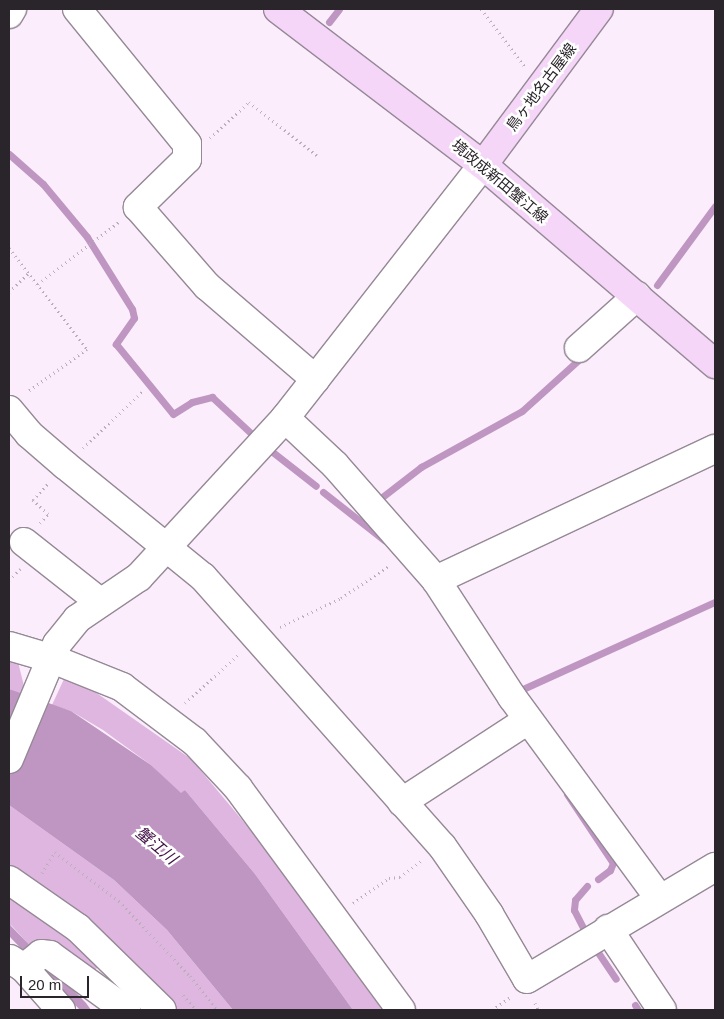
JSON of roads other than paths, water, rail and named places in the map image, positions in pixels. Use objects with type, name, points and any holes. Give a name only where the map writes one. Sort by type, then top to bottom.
[{"type":"main road","name":"境政成新田蟹江線","points":[[278,9],[483,164],[715,364]]},
{"type":"main road","name":"鳥ヶ地名古屋線","points":[[483,164],[599,9]]},
{"type":"street","points":[[9,14],[12,9]]},
{"type":"street","points":[[77,9],[186,144],[187,159],[138,207],[207,286],[315,379]]},
{"type":"street","points":[[9,759],[57,644],[77,619],[139,577],[169,547],[285,418],[483,164]]},
{"type":"street","points":[[579,348],[637,296]]},
{"type":"street","points":[[17,402],[29,434],[65,465],[169,547],[203,577],[442,846],[489,914],[527,979],[608,929],[715,868]]},
{"type":"street","points":[[285,418],[335,465],[436,580],[528,720],[660,899]]},
{"type":"street","points":[[436,580],[715,449]]},
{"type":"street","points":[[24,542],[100,602]]},
{"type":"street","points":[[9,646],[47,665],[122,687],[195,742],[238,788],[401,1010]]},
{"type":"street","points":[[402,802],[528,720]]},
{"type":"street","points":[[9,880],[78,928],[162,1010]]},
{"type":"street","points":[[608,929],[662,1010]]},
{"type":"street","points":[[61,1010],[26,961],[50,955],[126,1010]]},
{"type":"water","name":"蟹江川","points":[[9,689],[71,711],[151,765],[181,793],[185,790],[255,874],[353,1010],[233,1010],[167,930],[114,880],[9,805]]},
{"type":"water","points":[[10,925],[91,1010],[80,1010],[9,936]]},
{"type":"waterway","points":[[329,22],[339,9]]},
{"type":"waterway","points":[[9,154],[43,184],[87,237],[132,309],[134,318],[116,344],[173,414],[192,402],[212,397],[255,437]]},
{"type":"waterway","points":[[657,285],[715,206]]},
{"type":"waterway","points":[[377,501],[421,467],[522,411],[584,355]]},
{"type":"waterway","points":[[270,450],[316,486]]},
{"type":"waterway","points":[[323,492],[384,540]]},
{"type":"waterway","points":[[525,688],[715,602]]},
{"type":"waterway","points":[[567,794],[613,863],[610,870],[598,879]]},
{"type":"waterway","points":[[587,886],[575,900],[574,910],[587,935]]},
{"type":"waterway","points":[[595,948],[616,979]]},
{"type":"waterway","points":[[635,1005],[638,1010]]}]
